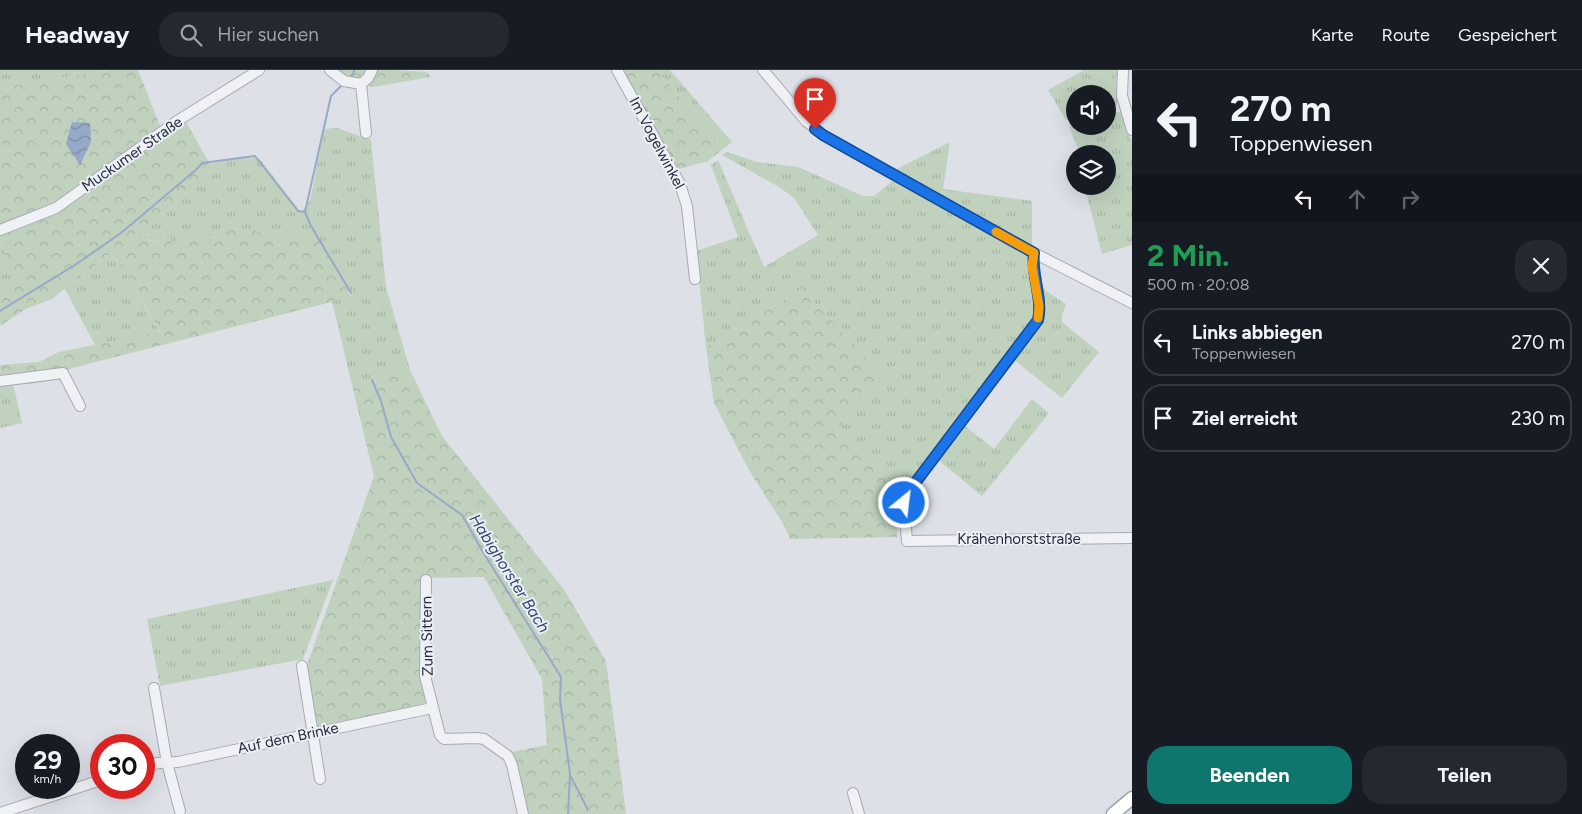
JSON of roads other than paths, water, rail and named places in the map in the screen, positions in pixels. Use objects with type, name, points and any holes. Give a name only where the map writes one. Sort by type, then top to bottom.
[{"type":"main road","points":[[1113,814],[1132,798]]},
{"type":"street","name":"Muckumer Straße","points":[[0,230],[56,208],[177,121],[259,70]]},
{"type":"street","points":[[330,70],[344,81],[361,84]]},
{"type":"street","points":[[361,84],[368,78],[372,70]]},
{"type":"street","name":"Im Vogelwinkel","points":[[617,70],[680,184],[687,206],[695,279]]},
{"type":"street","points":[[763,70],[806,120],[823,135],[1034,253],[1132,303]]},
{"type":"street","points":[[1123,70],[1122,96],[1132,130]]},
{"type":"street","points":[[361,84],[366,133]]},
{"type":"street","name":"Krähenhorststraße","points":[[1034,253],[1032,266],[1039,306],[1038,320],[909,491],[904,503],[907,541],[1132,538]]},
{"type":"street","points":[[0,381],[62,373],[80,406]]},
{"type":"street","name":"Zum Sittern","points":[[426,580],[426,676],[432,708],[440,735],[444,739],[484,739],[508,756],[512,765],[523,814]]},
{"type":"street","points":[[302,666],[320,779]]},
{"type":"street","points":[[154,688],[167,763],[180,811]]},
{"type":"street","name":"Auf dem Brinke","points":[[155,765],[178,762],[432,708]]},
{"type":"street","points":[[0,813],[90,784]]},
{"type":"street","points":[[853,793],[859,814]]},
{"type":"water","points":[[72,122],[90,123],[91,142],[80,165],[66,144]]},
{"type":"waterway","name":"Habighorster Bach","points":[[349,78],[354,70]]},
{"type":"waterway","name":"Habighorster Bach","points":[[0,311],[75,265],[121,233],[202,163],[255,156],[298,211],[305,212],[331,96],[343,84]]},
{"type":"waterway","name":"Habighorster Bach","points":[[305,212],[311,226],[351,293]]},
{"type":"waterway","name":"Habighorster Bach","points":[[372,380],[381,401],[391,437],[417,483],[462,515],[561,677],[560,699],[570,774],[568,814]]},
{"type":"waterway","name":"Habighorster Bach","points":[[570,775],[588,810]]}]
